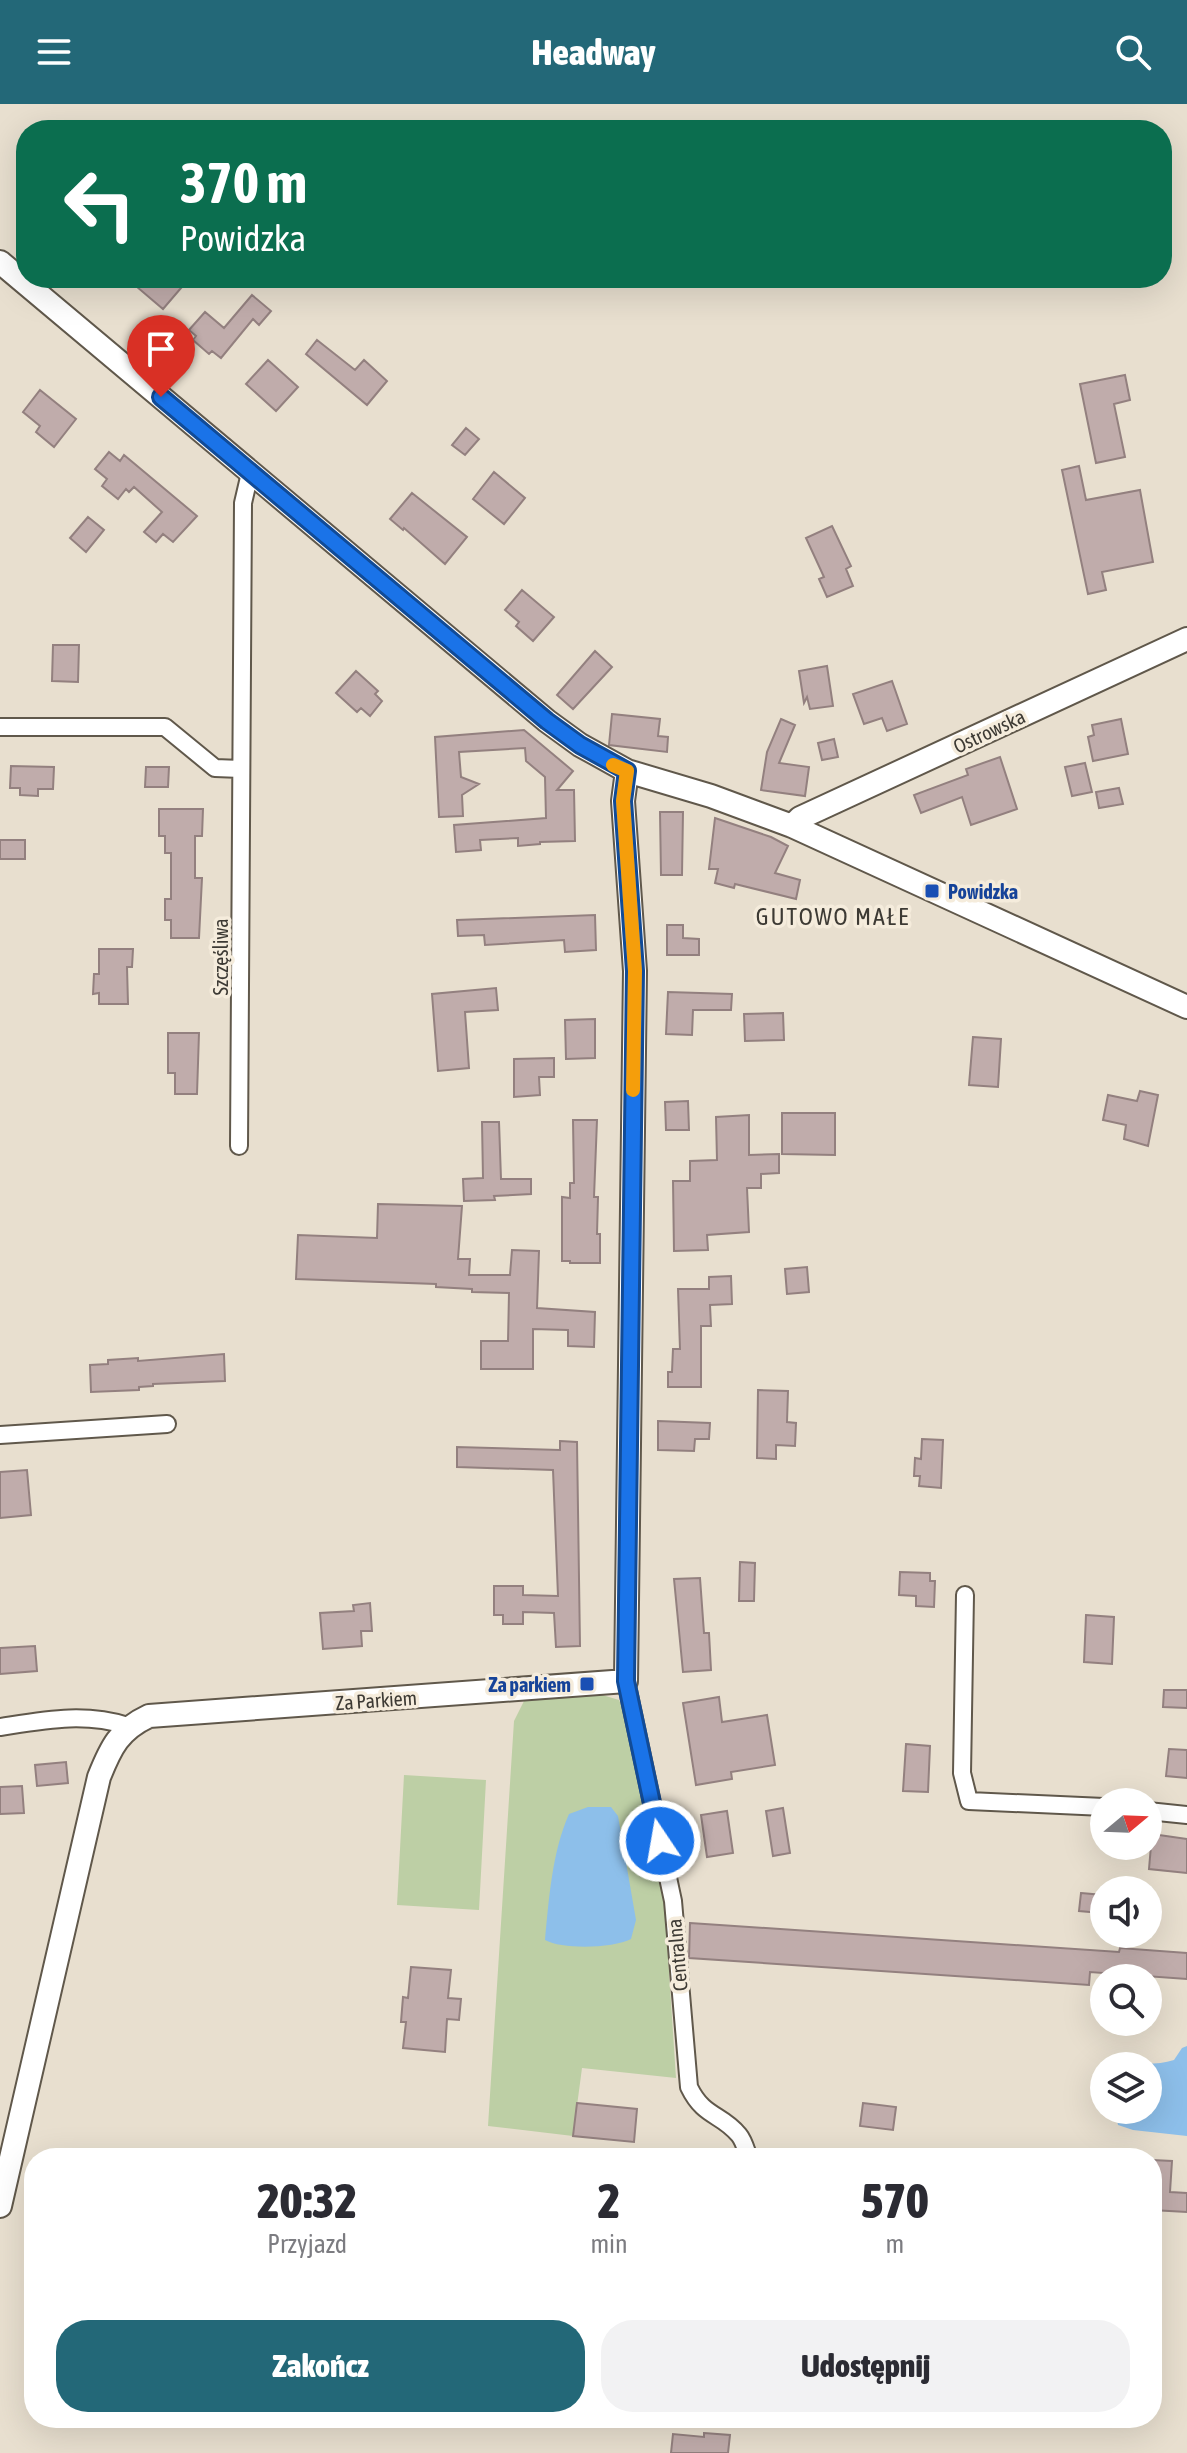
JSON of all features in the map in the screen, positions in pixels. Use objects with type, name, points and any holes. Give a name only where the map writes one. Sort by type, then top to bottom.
[{"type":"street","points":[[0,262],[16,276]]},
{"type":"street","points":[[31,288],[547,721],[580,745],[627,771],[721,799],[792,826],[1187,1007]]},
{"type":"street","name":"Szczęśliwa","points":[[239,1146],[243,503],[250,473]]},
{"type":"street","name":"Ostrowska","points":[[792,826],[800,818],[1187,639]]},
{"type":"street","points":[[0,727],[165,727],[215,768],[241,769]]},
{"type":"street","name":"Centralna","points":[[627,771],[623,801],[635,971],[626,1681],[673,1901],[689,2087],[697,2103],[729,2125],[741,2137],[745,2148]]},
{"type":"street","points":[[0,1435],[167,1424]]},
{"type":"street","points":[[965,1595],[962,1773],[969,1801],[1090,1806]]},
{"type":"street","name":"Za Parkiem","points":[[0,1727],[67,1716],[106,1719],[128,1726],[149,1716],[626,1681]]},
{"type":"street","points":[[0,2206],[99,1777],[110,1751],[128,1726]]},
{"type":"street","points":[[1162,1812],[1187,1815]]},
{"type":"green space","points":[[599,1694],[619,1700],[627,1718],[664,1896],[676,2078],[582,2068],[573,2136],[488,2126],[514,1721],[524,1701]]},
{"type":"green space","points":[[404,1775],[486,1780],[479,1910],[397,1905]]},
{"type":"water","points":[[588,1807],[611,1807],[618,1816],[636,1920],[631,1939],[623,1942],[588,1947],[553,1943],[545,1940],[559,1844],[569,1814]]},
{"type":"water","points":[[1187,2046],[1187,2136],[1133,2130],[1118,2125],[1162,2124],[1162,2063],[1174,2060]]},
{"type":"building","points":[[138,288],[181,288],[163,309]]},
{"type":"building","points":[[252,295],[271,311],[259,325],[253,319],[221,358],[212,351],[209,354],[193,340],[196,336],[189,330],[205,312],[224,328]]},
{"type":"building","points":[[317,340],[355,370],[364,360],[387,381],[367,405],[306,354]]},
{"type":"building","points":[[268,360],[298,387],[276,411],[246,384]]},
{"type":"building","points":[[1125,375],[1130,400],[1114,404],[1125,457],[1096,463],[1080,384]]},
{"type":"building","points":[[40,390],[76,419],[54,447],[36,432],[40,426],[23,412]]},
{"type":"building","points":[[466,428],[479,439],[465,455],[452,445]]},
{"type":"building","points":[[109,452],[120,461],[124,455],[197,516],[173,542],[163,534],[156,542],[144,532],[162,512],[134,487],[129,492],[126,489],[118,499],[102,486],[107,479],[95,469]]},
{"type":"building","points":[[1079,466],[1086,500],[1140,490],[1153,562],[1102,572],[1106,590],[1088,594],[1062,470]]},
{"type":"building","points":[[494,472],[525,498],[504,524],[473,499]]},
{"type":"building","points":[[412,493],[467,537],[445,564],[390,519]]},
{"type":"building","points":[[88,517],[104,530],[86,552],[70,538]]},
{"type":"building","points":[[832,526],[851,566],[846,569],[853,586],[827,597],[819,579],[824,577],[806,538]]},
{"type":"building","points":[[522,590],[554,617],[533,641],[516,626],[519,622],[505,610]]},
{"type":"building","points":[[53,645],[79,645],[78,682],[52,681]]},
{"type":"building","points":[[595,651],[612,667],[573,709],[557,695]]},
{"type":"building","points":[[827,666],[833,706],[810,709],[807,697],[804,703],[799,671]]},
{"type":"building","points":[[356,671],[378,691],[375,694],[382,701],[370,716],[361,708],[357,712],[336,693]]},
{"type":"building","points":[[892,681],[907,724],[887,731],[882,718],[864,724],[853,694]]},
{"type":"building","points":[[612,714],[660,719],[658,736],[668,737],[667,752],[609,745]]},
{"type":"building","points":[[781,719],[795,725],[779,763],[809,767],[805,796],[761,790],[767,752]]},
{"type":"building","points":[[1121,719],[1128,754],[1093,761],[1088,737],[1094,735],[1092,725]]},
{"type":"building","points":[[524,730],[573,771],[557,790],[574,790],[575,841],[518,846],[518,838],[480,840],[481,850],[456,852],[454,825],[546,818],[545,777],[526,761],[525,748],[459,752],[461,777],[479,784],[462,795],[463,816],[439,817],[435,737]]},
{"type":"building","points":[[834,739],[838,757],[822,760],[818,743]]},
{"type":"building","points":[[1000,757],[1017,809],[971,825],[962,797],[921,813],[914,795],[968,775],[966,769]]},
{"type":"building","points":[[1085,763],[1092,792],[1072,796],[1065,767]]},
{"type":"building","points":[[11,766],[54,767],[53,789],[38,789],[38,796],[20,795],[20,788],[10,788]]},
{"type":"building","points":[[146,767],[169,767],[168,787],[145,787]]},
{"type":"building","points":[[1119,788],[1123,804],[1099,808],[1096,792]]},
{"type":"building","points":[[159,809],[203,809],[202,836],[195,836],[195,878],[202,878],[199,938],[171,938],[171,920],[165,920],[165,899],[171,899],[171,853],[165,853],[165,836],[159,836]]},
{"type":"building","points":[[660,812],[683,812],[682,875],[661,875]]},
{"type":"building","points":[[715,818],[788,846],[775,873],[800,880],[796,899],[735,884],[734,888],[715,883],[718,869],[709,869]]},
{"type":"building","points":[[0,840],[25,840],[25,859],[0,859]]},
{"type":"building","points":[[595,915],[596,950],[565,952],[564,940],[485,945],[484,935],[458,936],[457,920]]},
{"type":"building","points":[[667,925],[683,925],[683,938],[699,939],[699,955],[667,955]]},
{"type":"building","points":[[99,949],[133,949],[132,967],[127,967],[128,1004],[99,1004],[99,993],[93,994],[94,974],[99,974]]},
{"type":"building","points":[[496,988],[498,1010],[465,1012],[469,1068],[438,1071],[432,994]]},
{"type":"building","points":[[668,992],[732,994],[731,1010],[693,1010],[692,1035],[666,1034]]},
{"type":"building","points":[[783,1013],[784,1040],[745,1041],[744,1014]]},
{"type":"building","points":[[595,1019],[595,1058],[566,1059],[565,1020]]},
{"type":"building","points":[[168,1033],[199,1033],[197,1094],[175,1094],[175,1073],[168,1073]]},
{"type":"building","points":[[973,1037],[1001,1039],[998,1087],[969,1085]]},
{"type":"building","points":[[554,1058],[554,1077],[539,1077],[540,1095],[514,1097],[514,1059]]},
{"type":"building","points":[[1140,1091],[1158,1095],[1148,1146],[1124,1139],[1126,1125],[1103,1120],[1108,1095],[1137,1101]]},
{"type":"building","points":[[688,1101],[689,1130],[666,1130],[665,1102]]},
{"type":"building","points":[[782,1113],[835,1113],[835,1155],[782,1154]]},
{"type":"building","points":[[749,1115],[749,1155],[779,1154],[779,1173],[761,1174],[761,1188],[747,1188],[749,1232],[707,1235],[708,1250],[674,1251],[673,1181],[690,1181],[690,1161],[717,1160],[716,1117]]},
{"type":"building","points":[[573,1120],[597,1120],[594,1197],[598,1197],[600,1263],[562,1261],[562,1197],[570,1198],[570,1183],[574,1183]]},
{"type":"building","points":[[482,1122],[499,1122],[501,1179],[531,1179],[531,1194],[464,1201],[463,1179],[483,1178]]},
{"type":"building","points":[[378,1204],[462,1206],[458,1259],[470,1259],[469,1275],[510,1275],[512,1250],[539,1251],[537,1308],[595,1312],[594,1347],[568,1346],[568,1330],[533,1329],[533,1369],[481,1369],[481,1341],[508,1341],[509,1293],[472,1292],[472,1289],[436,1287],[436,1284],[296,1279],[298,1235],[377,1238]]},
{"type":"building","points":[[807,1267],[809,1292],[787,1294],[785,1269]]},
{"type":"building","points":[[731,1276],[732,1304],[710,1305],[711,1326],[701,1326],[701,1387],[668,1387],[673,1349],[680,1349],[678,1289],[709,1289],[709,1277]]},
{"type":"building","points":[[224,1354],[225,1381],[153,1384],[139,1387],[139,1390],[91,1392],[90,1365],[108,1364],[108,1360],[138,1358],[138,1361]]},
{"type":"building","points":[[758,1390],[788,1391],[787,1422],[796,1423],[795,1446],[776,1445],[776,1459],[757,1458]]},
{"type":"building","points":[[658,1421],[710,1423],[709,1439],[695,1439],[694,1451],[658,1450]]},
{"type":"building","points":[[922,1439],[943,1440],[941,1488],[919,1486],[920,1476],[914,1476],[915,1458],[921,1459]]},
{"type":"building","points":[[560,1441],[577,1442],[580,1646],[556,1647],[554,1613],[523,1612],[523,1624],[503,1624],[503,1615],[494,1615],[494,1586],[523,1586],[523,1595],[558,1596],[553,1470],[457,1467],[457,1447],[560,1450]]},
{"type":"building","points":[[27,1470],[31,1515],[0,1518],[0,1472]]},
{"type":"building","points":[[740,1562],[755,1563],[754,1601],[739,1601]]},
{"type":"building","points":[[900,1572],[930,1573],[930,1581],[935,1581],[934,1607],[916,1606],[916,1596],[899,1595]]},
{"type":"building","points":[[700,1578],[704,1633],[709,1633],[711,1670],[683,1672],[674,1579]]},
{"type":"building","points":[[370,1603],[372,1631],[361,1631],[362,1646],[323,1649],[320,1613],[354,1611],[353,1605]]},
{"type":"building","points":[[1086,1615],[1114,1617],[1112,1664],[1084,1662]]},
{"type":"building","points":[[35,1646],[37,1671],[0,1674],[0,1648]]},
{"type":"building","points":[[1164,1690],[1187,1690],[1187,1708],[1163,1707]]},
{"type":"building","points":[[719,1697],[722,1722],[767,1715],[775,1765],[731,1772],[732,1779],[696,1785],[683,1703]]},
{"type":"building","points":[[906,1744],[930,1746],[928,1792],[903,1791]]},
{"type":"building","points":[[1169,1749],[1187,1750],[1187,1778],[1166,1776]]},
{"type":"building","points":[[66,1762],[68,1783],[37,1786],[35,1765]]},
{"type":"building","points":[[22,1786],[24,1813],[0,1814],[0,1787]]},
{"type":"building","points":[[783,1808],[790,1853],[773,1856],[766,1811]]},
{"type":"building","points":[[727,1811],[733,1853],[707,1857],[701,1815]]},
{"type":"building","points":[[1162,1835],[1187,1839],[1187,1873],[1149,1869],[1150,1860],[1162,1860]]},
{"type":"building","points":[[1081,1893],[1090,1894],[1090,1912],[1079,1911]]},
{"type":"building","points":[[690,1923],[1119,1952],[1120,1948],[1187,1953],[1187,1979],[1162,1977],[1162,1964],[1090,1964],[1089,1985],[689,1958]]},
{"type":"building","points":[[411,1967],[451,1970],[448,1998],[461,1999],[459,2020],[447,2019],[445,2052],[403,2048],[406,2022],[401,2022],[403,1997],[408,1998]]},
{"type":"building","points":[[577,2103],[637,2109],[634,2142],[573,2136]]},
{"type":"building","points":[[863,2103],[896,2107],[893,2130],[860,2126]]},
{"type":"building","points":[[1162,2160],[1172,2161],[1170,2192],[1187,2193],[1187,2212],[1162,2211]]},
{"type":"building","points":[[704,2433],[730,2435],[728,2453],[671,2453],[673,2434],[704,2437]]},
{"type":"slow traffic","points":[[613,765],[627,771],[623,801],[635,971],[633,1090]]},
{"type":"place","name":"Powidzka","points":[[932,891]]},
{"type":"place","name":"Za parkiem","points":[[587,1684]]},
{"type":"district","name":"GUTOWO MAŁE","points":[[833,916]]},
{"type":"route","points":[[161,397],[547,721],[580,745],[627,771],[623,801],[635,971],[626,1681],[660,1841]]}]
